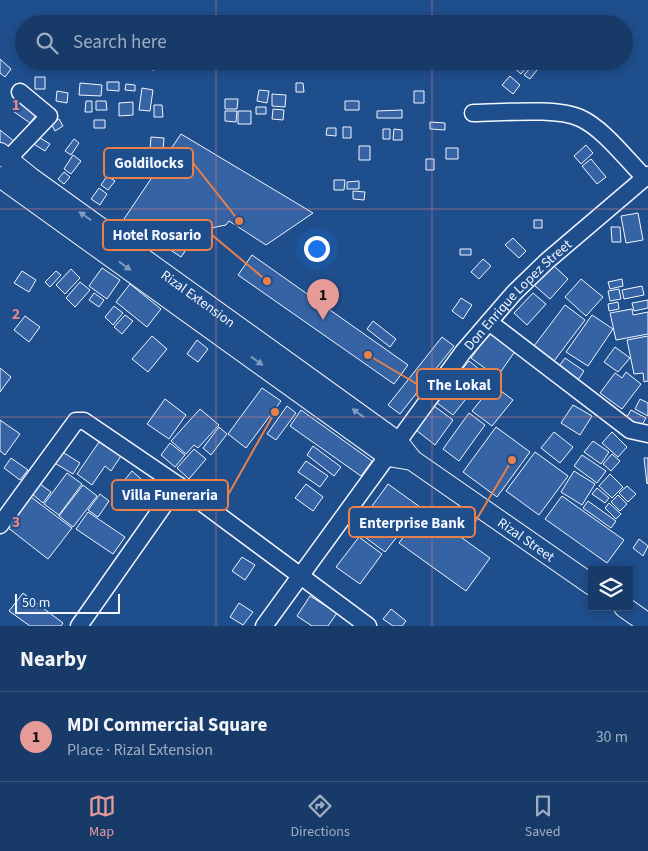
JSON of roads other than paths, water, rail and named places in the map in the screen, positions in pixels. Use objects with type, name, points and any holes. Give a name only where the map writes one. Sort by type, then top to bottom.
[{"type":"main road","name":"Rizal Extension","points":[[4,156],[393,449]]},
{"type":"main road","name":"Rizal Extension","points":[[0,177],[393,449]]},
{"type":"main road","name":"Rizal Street","points":[[393,449],[412,460],[588,582]]},
{"type":"main road","points":[[630,611],[648,624]]},
{"type":"street","points":[[4,156],[49,116],[20,92]]},
{"type":"street","points":[[472,113],[566,113],[582,118],[599,131],[646,177]]},
{"type":"street","name":"Don Enrique Lopez Street","points":[[264,626],[443,378],[489,322],[514,293],[547,261],[646,177]]},
{"type":"street","points":[[489,322],[630,430],[648,434]]},
{"type":"street","points":[[0,525],[76,421],[84,421],[178,485],[368,626]]},
{"type":"street","points":[[79,626],[178,485]]},
{"type":"place","name":"Goldilocks","points":[[239,221]]},
{"type":"place","name":"Hotel Rosario","points":[[267,281]]},
{"type":"place","name":"MDI Commercial Square","points":[[323,320]]},
{"type":"place","name":"The Lokal","points":[[368,355]]},
{"type":"place","name":"Villa Funeraria","points":[[275,412]]},
{"type":"place","name":"Enterprise Bank","points":[[512,460]]}]
